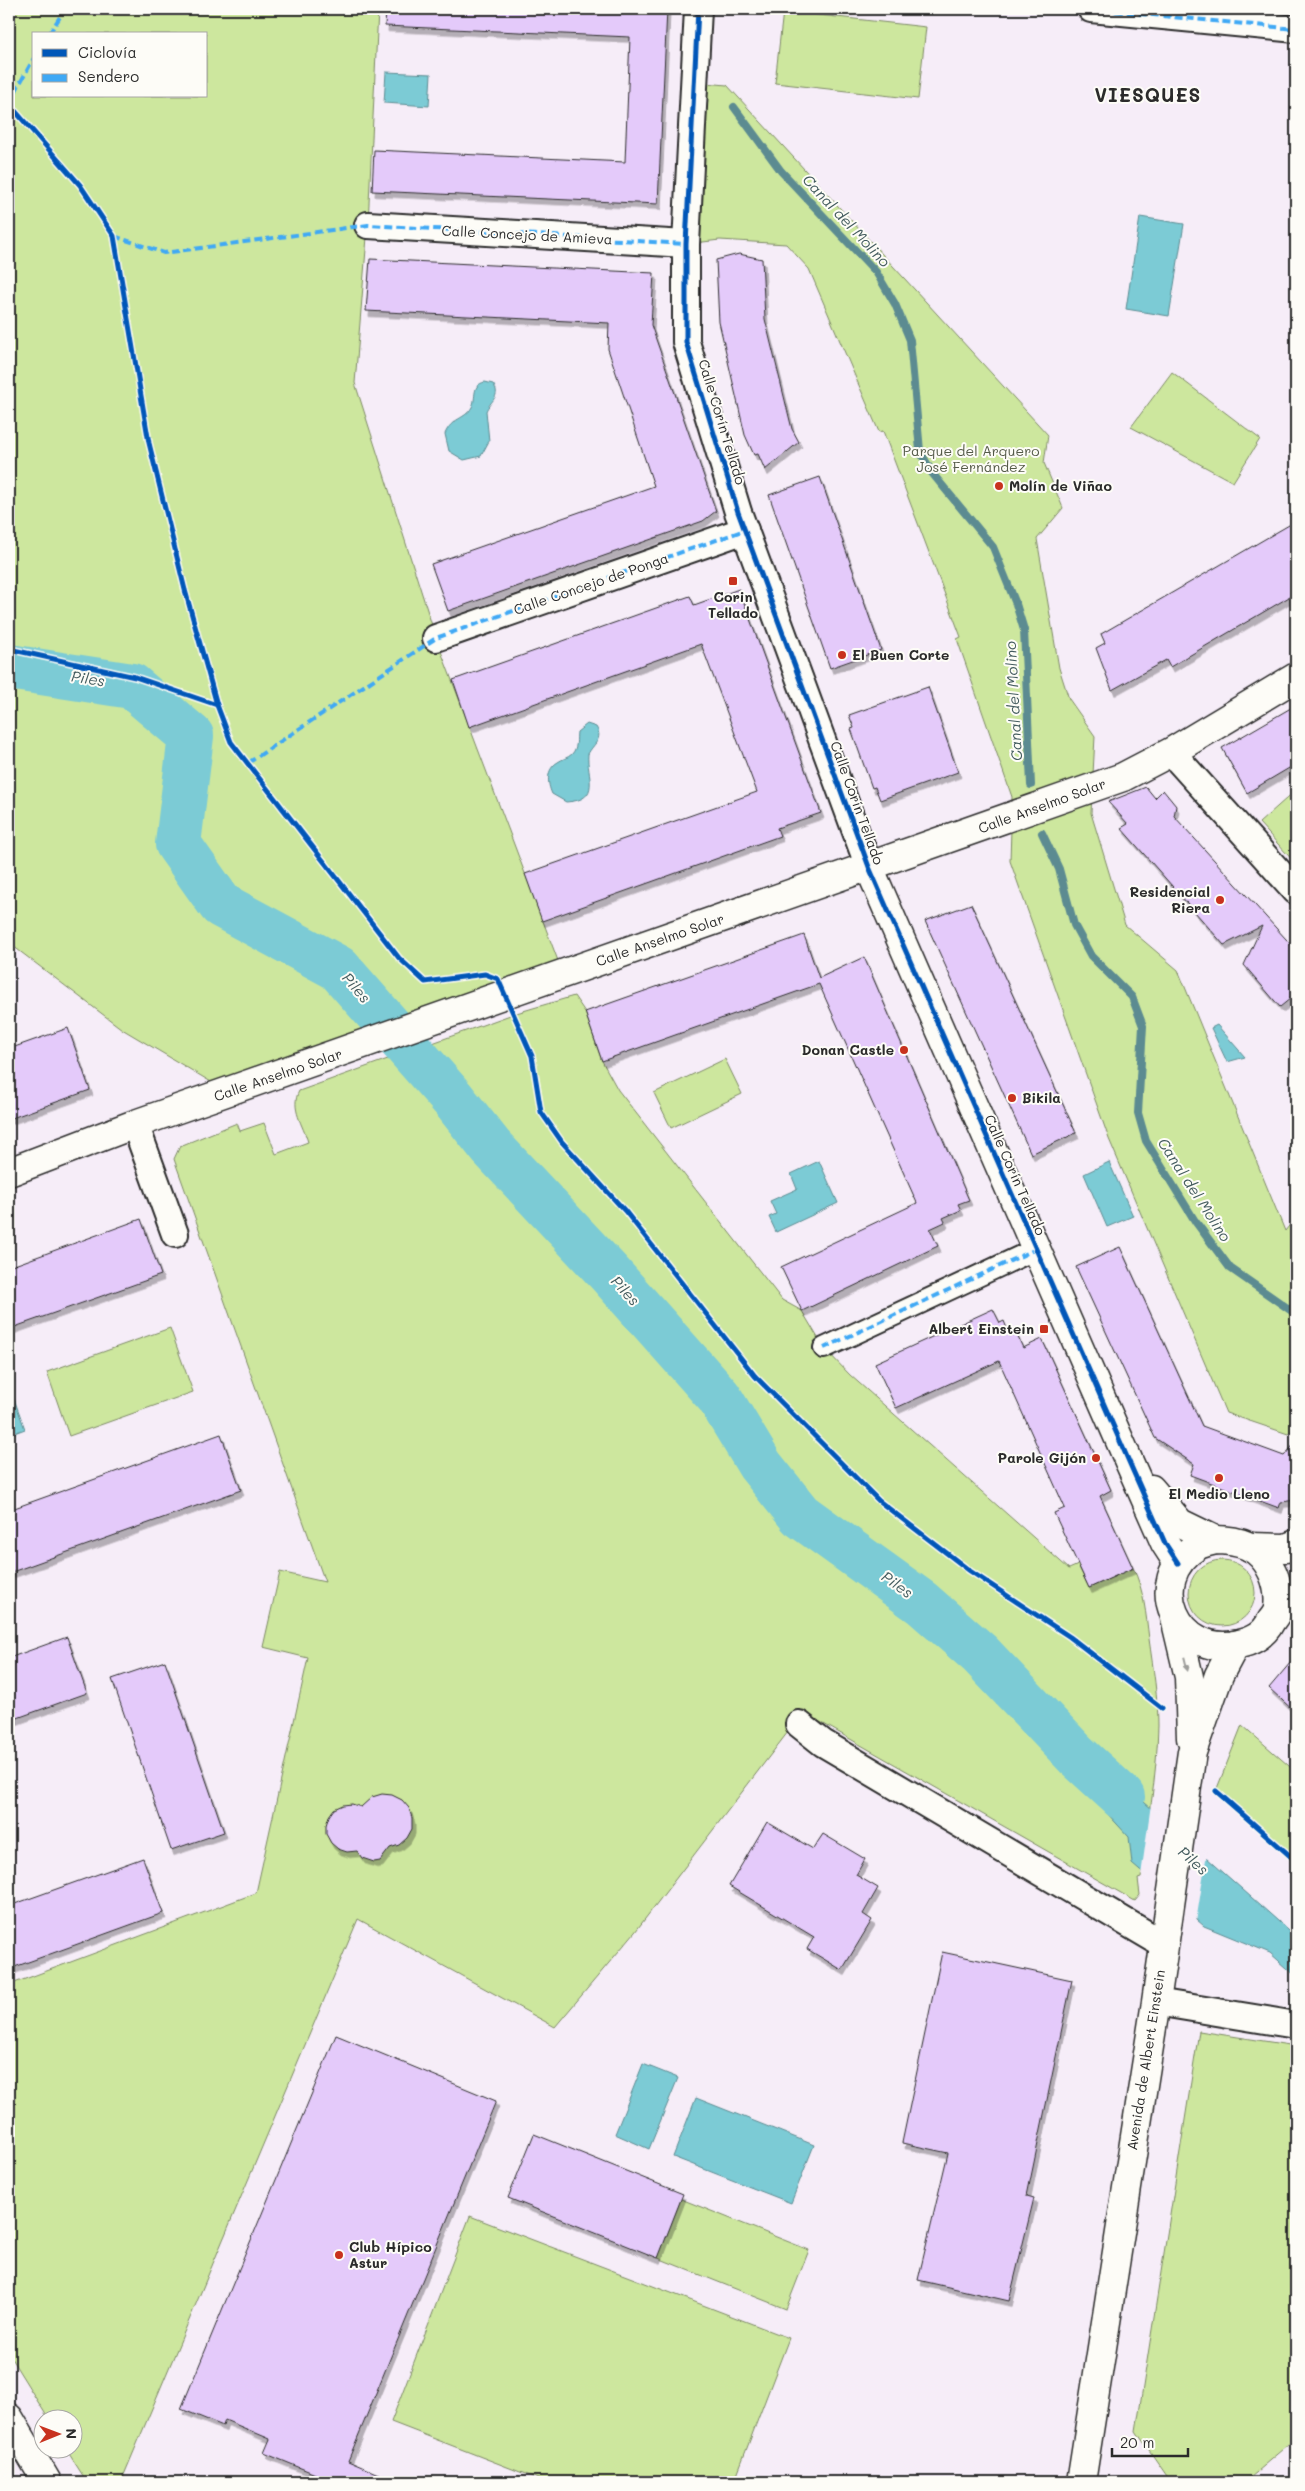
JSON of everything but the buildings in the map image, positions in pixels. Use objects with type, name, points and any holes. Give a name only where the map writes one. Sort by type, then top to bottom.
[{"type":"street","name":"Calle Corín Tellado","points":[[698,9],[684,293],[686,342],[745,530],[869,868],[1130,1464],[1166,1543],[1178,1563]]},
{"type":"street","points":[[1091,9],[1296,29]]},
{"type":"street","name":"Calle Concejo de Amieva","points":[[368,225],[686,244]]},
{"type":"street","name":"Calle Concejo de Ponga","points":[[436,638],[745,530]]},
{"type":"street","name":"Calle Anselmo Solar","points":[[9,1172],[135,1124],[869,868],[1123,777],[1171,752],[1296,678]]},
{"type":"street","points":[[1171,752],[1296,891]]},
{"type":"street","points":[[135,1124],[175,1234]]},
{"type":"street","name":"Calle Corín Tellado","points":[[824,1348],[1036,1249]]},
{"type":"street","name":"Calle Corín Tellado","points":[[1130,1464],[1180,1523],[1215,1540]]},
{"type":"street","points":[[1192,1752],[1189,1677],[1169,1599],[1170,1580],[1178,1563],[1197,1546],[1215,1540],[1232,1540],[1250,1547],[1286,1548],[1296,1544]]},
{"type":"street","points":[[1250,1547],[1271,1568],[1276,1583],[1278,1609]]},
{"type":"street","points":[[1174,1617],[1191,1637],[1208,1645],[1235,1645],[1254,1641],[1268,1627],[1278,1609],[1296,1588]]},
{"type":"street","name":"Avenida de Albert Einstein","points":[[1081,2482],[1156,2002],[1181,1815],[1192,1752],[1219,1675],[1235,1645]]},
{"type":"street","points":[[799,1724],[823,1743],[1163,1944]]},
{"type":"street","points":[[1156,2002],[1296,2025]]},
{"type":"street","points":[[9,2418],[47,2482]]},
{"type":"green space","points":[[9,9],[378,9],[368,225],[355,383],[436,638],[563,974],[228,1092],[122,1029],[9,943]]},
{"type":"green space","points":[[783,11],[926,27],[918,99],[775,83]]},
{"type":"green space","name":"Parque del Arquero José Fernández","points":[[694,82],[727,85],[1048,435],[1044,463],[1063,508],[1037,539],[1059,668],[1069,699],[1095,736],[1091,813],[1125,925],[1178,970],[1285,1231],[1296,1217],[1296,1425],[1288,1434],[1226,1413],[1109,1139],[1010,861],[1012,797],[957,639],[961,637],[883,431],[879,432],[809,269],[786,244],[720,240],[686,244]]},
{"type":"green space","points":[[1172,372],[1260,439],[1233,482],[1131,427]]},
{"type":"green space","points":[[1296,790],[1296,864],[1259,823]]},
{"type":"green space","points":[[574,996],[585,1012],[602,1061],[618,1090],[782,1300],[802,1311],[824,1348],[850,1375],[1069,1569],[1078,1565],[1089,1588],[1133,1568],[1144,1602],[1158,1715],[1154,1783],[1141,1878],[1138,1879],[1140,1895],[1135,1901],[808,1715],[791,1728],[635,1932],[555,2027],[358,1919],[121,2482],[87,2482],[72,2458],[82,2458],[82,2408],[42,2408],[9,2355],[9,1985],[256,1893],[308,1658],[263,1647],[280,1572],[325,1582],[174,1159],[180,1146],[237,1123],[240,1131],[264,1123],[276,1154],[308,1142],[298,1116],[296,1104],[299,1091],[513,1014]]},
{"type":"green space","points":[[725,1059],[742,1094],[671,1128],[654,1093]]},
{"type":"green space","points":[[170,1328],[193,1392],[69,1436],[47,1372]]},
{"type":"green space","points":[[1216,1560],[1228,1560],[1240,1565],[1250,1575],[1255,1587],[1253,1606],[1240,1621],[1228,1626],[1216,1626],[1204,1621],[1194,1611],[1189,1599],[1189,1587],[1194,1575],[1204,1565]]},
{"type":"green space","points":[[1242,1725],[1296,1772],[1296,1861],[1216,1791]]},
{"type":"green space","points":[[1199,2031],[1296,2046],[1296,2438],[1244,2482],[1171,2482],[1136,2431]]},
{"type":"green space","points":[[681,2199],[809,2250],[786,2309],[658,2258]]},
{"type":"green space","name":"Club Hípico Astur","points":[[470,2216],[789,2338],[734,2482],[546,2482],[391,2422]]},
{"type":"water","points":[[386,72],[431,74],[429,106],[384,103]]},
{"type":"water","points":[[1140,217],[1184,224],[1169,316],[1126,309]]},
{"type":"water","points":[[485,382],[493,384],[496,392],[486,411],[489,441],[481,456],[464,460],[449,451],[445,434],[451,424],[469,411],[472,407],[476,389]]},
{"type":"water","points":[[587,724],[596,727],[599,735],[588,754],[589,792],[585,797],[566,802],[552,794],[549,785],[551,768],[572,754],[576,746],[577,732]]},
{"type":"water","points":[[1217,1025],[1245,1057],[1227,1062],[1211,1028]]},
{"type":"water","points":[[819,1161],[838,1203],[776,1232],[769,1217],[776,1214],[770,1201],[797,1189],[791,1174]]},
{"type":"water","points":[[1109,1162],[1133,1216],[1107,1227],[1084,1174]]},
{"type":"water","points":[[14,1399],[25,1429],[9,1435],[9,1401]]},
{"type":"water","points":[[1076,1755],[1126,1786],[1296,1937],[1296,1976],[1270,1953],[1204,1926],[1132,1864],[1129,1837],[1105,1811]]},
{"type":"water","points":[[643,2064],[678,2078],[649,2149],[615,2134]]},
{"type":"water","points":[[696,2098],[814,2145],[791,2203],[673,2157]]},
{"type":"pier","points":[[1151,1804],[1207,1853],[1196,1922],[1141,1875]]},
{"type":"waterway","name":"Canal del Molino","points":[[734,107],[781,171],[876,272],[895,304],[910,340],[920,451],[932,473],[993,547],[1016,604],[1024,630],[1031,785]]},
{"type":"waterway","name":"Piles","points":[[9,667],[132,686],[191,736],[178,844],[221,905],[338,968],[453,1099],[491,1147],[609,1273],[719,1397],[760,1465],[800,1515],[922,1603],[980,1654],[1076,1755],[1122,1797]]},
{"type":"waterway","name":"Canal del Molino","points":[[1042,833],[1059,869],[1074,925],[1091,956],[1132,997],[1143,1026],[1138,1113],[1146,1141],[1195,1221],[1230,1268],[1296,1314]]},
{"type":"marked path","points":[[50,32],[65,9]]},
{"type":"marked path","points":[[1091,9],[1296,29]]},
{"type":"marked path","points":[[9,103],[32,62]]},
{"type":"marked path","points":[[114,236],[164,253],[368,225],[686,244]]},
{"type":"marked path","points":[[248,763],[436,638],[745,530]]},
{"type":"marked path","points":[[824,1348],[1036,1249]]},
{"type":"cycle path","points":[[698,9],[686,244],[686,342],[738,512],[869,867],[1165,1543],[1178,1563]]},
{"type":"cycle path","points":[[9,104],[80,185],[114,236],[149,443],[185,590],[217,705]]},
{"type":"cycle path","points":[[9,649],[135,677],[217,705],[231,742],[399,958],[425,982],[485,974],[498,979],[532,1056],[541,1112],[562,1142],[625,1211],[755,1376],[879,1501],[970,1571],[1070,1637],[1162,1708]]},
{"type":"cycle path","points":[[1216,1791],[1296,1861]]},
{"type":"place","name":"Molín de Viñao","points":[[999,486]]},
{"type":"place","name":"Corin Tellado","points":[[733,581]]},
{"type":"place","name":"El Buen Corte","points":[[842,655]]},
{"type":"place","name":"Residencial Riera","points":[[1220,900]]},
{"type":"place","name":"Donan Castle","points":[[904,1050]]},
{"type":"place","name":"Bikila","points":[[1012,1098]]},
{"type":"place","name":"Albert Einstein","points":[[1044,1329]]},
{"type":"place","name":"Parole Gijón","points":[[1096,1458]]},
{"type":"place","name":"El Medio Lleno","points":[[1219,1478]]},
{"type":"place","name":"Club Hípico Astur","points":[[339,2255]]},
{"type":"district","name":"VIESQUES","points":[[1148,95]]}]
